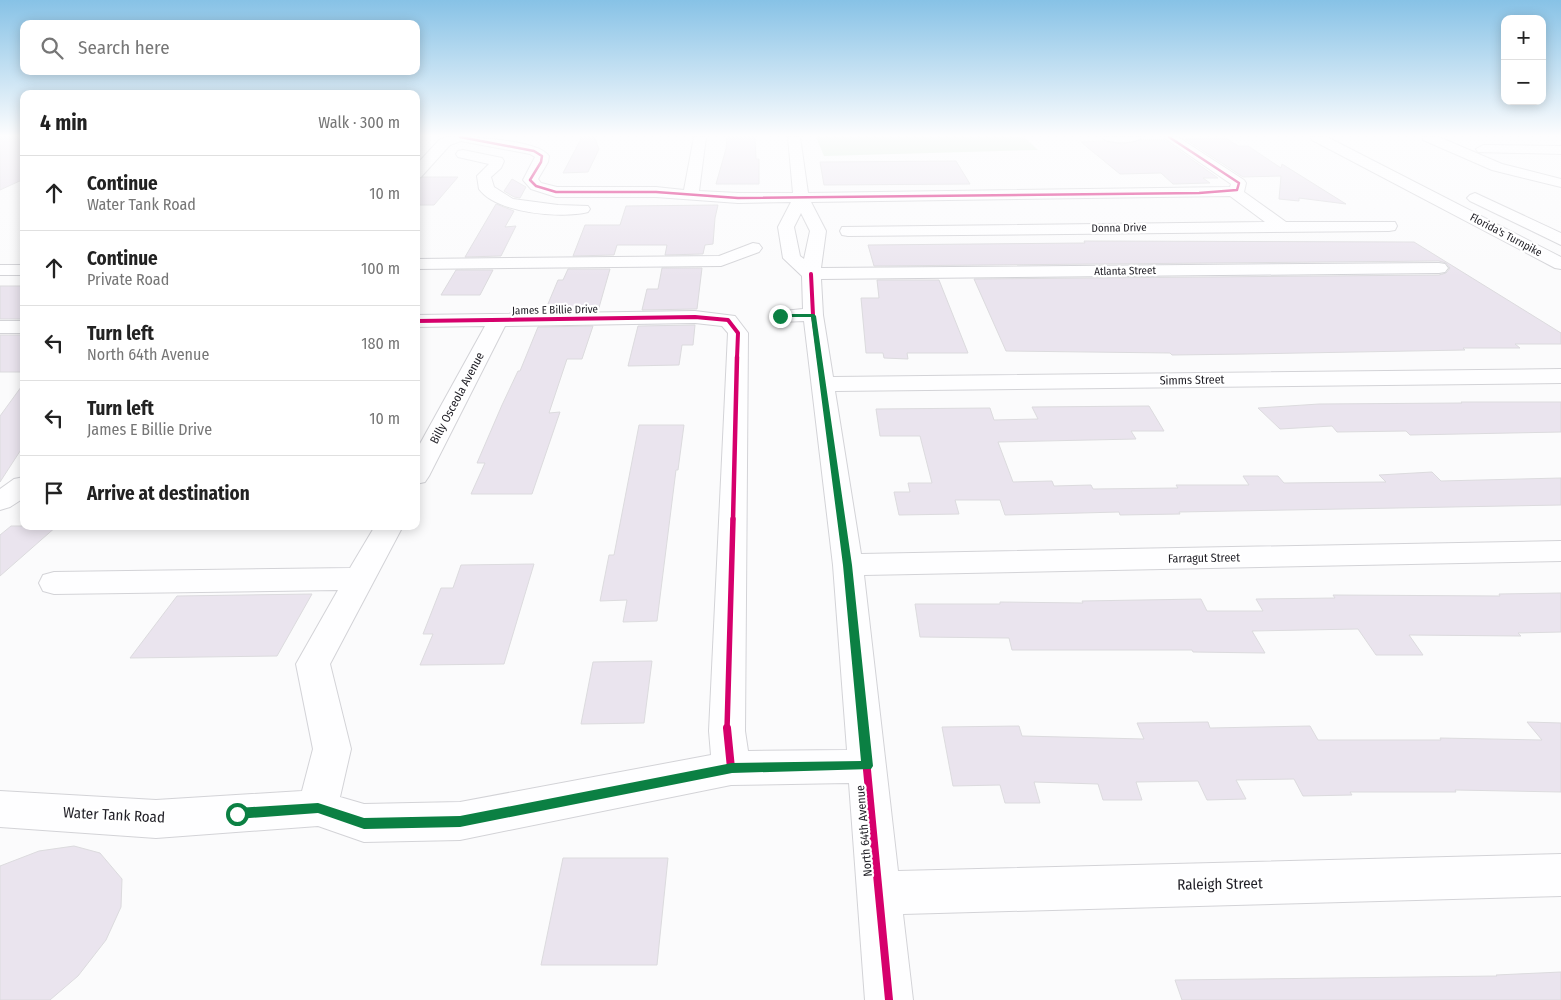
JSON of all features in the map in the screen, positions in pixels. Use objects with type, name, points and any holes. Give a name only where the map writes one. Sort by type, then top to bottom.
[{"type":"main road","points":[[485,184],[486,190],[510,204],[550,209],[579,210],[597,204],[602,193]]},
{"type":"main road","points":[[534,184],[556,192],[656,192],[738,198],[1200,193],[1236,187]]},
{"type":"main road","points":[[691,196],[693,184]]},
{"type":"main road","name":"North 64th Avenue","points":[[799,184],[801,197],[818,231],[811,274],[814,316],[848,565],[889,1000]]},
{"type":"main road","points":[[1232,184],[1282,227]]},
{"type":"main road","name":"Florida's Turnpike","points":[[1407,184],[1561,264]]},
{"type":"main road","name":"Florida's Turnpike","points":[[1458,190],[1561,240]]},
{"type":"main road","points":[[1080,194],[1092,209]]},
{"type":"main road","points":[[926,196],[927,212],[935,230]]},
{"type":"main road","points":[[801,197],[786,227],[792,258],[811,274]]},
{"type":"main road","points":[[990,210],[1201,208]]},
{"type":"main road","name":"Donna Drive","points":[[848,230],[1389,226]]},
{"type":"main road","points":[[420,264],[721,261],[753,248]]},
{"type":"main road","name":"Atlanta Street","points":[[811,274],[1439,268]]},
{"type":"main road","points":[[0,270],[20,270]]},
{"type":"main road","points":[[780,316],[814,316]]},
{"type":"main road","name":"James E Billie Drive","points":[[420,321],[695,318],[728,320],[738,333],[727,731],[732,768]]},
{"type":"main road","name":"Billy Osceola Avenue","points":[[420,463],[498,320]]},
{"type":"main road","points":[[0,328],[20,327]]},
{"type":"main road","name":"Simms Street","points":[[824,384],[1561,376]]},
{"type":"main road","points":[[0,501],[20,488]]},
{"type":"main road","points":[[387,530],[314,664],[332,749],[318,808],[364,824],[460,821],[732,768],[867,766]]},
{"type":"main road","name":"Farragut Street","points":[[848,565],[1561,551]]},
{"type":"main road","points":[[54,583],[361,578]]},
{"type":"main road","name":"Water Tank Road","points":[[0,808],[156,819],[318,808]]},
{"type":"main road","name":"Raleigh Street","points":[[880,893],[1561,875]]},
{"type":"building","points":[[0,184],[14,184],[0,190]]},
{"type":"building","points":[[420,184],[452,184],[434,205],[420,205]]},
{"type":"building","points":[[509,184],[520,184],[526,187],[520,198],[504,191]]},
{"type":"building","points":[[824,184],[970,184],[824,185]]},
{"type":"building","points":[[1280,184],[1313,184],[1346,204],[1299,198],[1299,201],[1279,199]]},
{"type":"building","points":[[496,204],[514,211],[505,227],[516,226],[501,256],[465,257]]},
{"type":"building","points":[[718,205],[713,244],[705,245],[703,254],[665,255],[667,245],[617,245],[614,255],[573,256],[585,225],[620,225],[626,206]]},
{"type":"building","points":[[1084,241],[1414,242],[1561,333],[1561,344],[1515,344],[1520,348],[1463,348],[1465,350],[1172,355],[1170,353],[1006,351],[974,279],[1439,275],[1446,273],[1450,268],[1446,263],[1439,261],[874,266],[868,245],[1085,243]]},
{"type":"building","points":[[662,268],[702,268],[697,309],[642,310],[647,289],[658,289]]},
{"type":"building","points":[[568,269],[610,269],[598,311],[545,311],[558,280],[563,280]]},
{"type":"building","points":[[456,270],[493,270],[480,295],[441,295]]},
{"type":"building","points":[[877,280],[939,280],[968,353],[907,353],[908,359],[884,358],[883,353],[866,353],[861,298],[879,298]]},
{"type":"building","points":[[0,286],[20,286],[20,319],[0,319]]},
{"type":"building","points":[[695,325],[693,345],[682,345],[679,365],[628,366],[638,326]]},
{"type":"building","points":[[593,326],[582,359],[567,359],[549,413],[560,412],[532,494],[471,494],[485,463],[477,463],[502,405],[518,371],[520,371],[538,327]]},
{"type":"building","points":[[0,335],[20,335],[20,372],[0,372]]},
{"type":"building","points":[[20,388],[20,451],[0,482],[0,416]]},
{"type":"building","points":[[1561,402],[1561,432],[1410,435],[1406,431],[1337,432],[1332,426],[1280,429],[1258,408],[1319,404]]},
{"type":"building","points":[[1149,406],[1164,431],[1131,431],[1136,439],[998,442],[1013,482],[1052,481],[1054,486],[1091,485],[1093,489],[1178,488],[1176,485],[1249,485],[1243,476],[1278,476],[1284,483],[1386,482],[1379,475],[1432,472],[1441,481],[1561,478],[1561,505],[1179,512],[1180,514],[1120,515],[1119,512],[1005,515],[1000,500],[955,500],[959,514],[899,515],[894,492],[910,492],[908,483],[932,483],[920,436],[880,436],[876,409],[990,408],[994,420],[1038,419],[1032,407]]},
{"type":"building","points":[[639,425],[684,425],[678,470],[676,470],[657,621],[623,622],[627,600],[600,601],[609,555],[614,555]]},
{"type":"building","points":[[11,526],[20,526],[20,530],[52,530],[0,576],[0,535]]},
{"type":"building","points":[[534,564],[504,664],[420,665],[433,634],[423,634],[441,588],[453,588],[461,565]]},
{"type":"building","points":[[1561,593],[1561,632],[1518,633],[1521,636],[1409,635],[1423,655],[1376,655],[1358,629],[1252,631],[1265,653],[1193,652],[1192,650],[1012,650],[1009,638],[920,637],[915,604],[1083,603],[1082,601],[1201,599],[1207,611],[1263,611],[1256,599],[1335,598],[1333,595],[1500,596],[1499,594]]},
{"type":"building","points":[[312,594],[277,656],[130,658],[177,596]]},
{"type":"building","points":[[652,661],[644,723],[581,724],[593,662]]},
{"type":"building","points":[[1208,722],[1210,728],[1310,726],[1318,740],[1441,740],[1440,738],[1542,740],[1527,722],[1561,723],[1561,792],[1455,790],[1456,792],[1350,792],[1352,795],[1303,796],[1294,779],[1236,780],[1246,799],[1207,800],[1198,781],[1136,782],[1142,800],[1103,800],[1098,784],[1034,782],[1040,803],[1005,803],[1000,785],[953,786],[942,727],[1019,726],[1022,736],[1144,739],[1137,723]]},
{"type":"building","points":[[74,846],[100,853],[122,879],[121,907],[106,940],[78,976],[50,1000],[0,1000],[0,866],[39,851]]},
{"type":"building","points":[[563,858],[668,858],[657,965],[541,965]]},
{"type":"building","points":[[1561,972],[1561,1000],[1182,1000],[1175,980],[1497,976]]},
{"type":"cycle path","points":[[534,184],[556,192],[656,192],[738,198],[1199,193],[1237,190],[1239,184]]},
{"type":"cycle path","points":[[811,274],[813,315],[848,565],[889,1000]]},
{"type":"cycle path","points":[[420,321],[695,317],[728,320],[738,333],[727,731],[731,768]]},
{"type":"route","points":[[237,814],[318,808],[364,824],[460,821],[732,768],[867,766],[848,565],[814,316],[780,316]]}]
